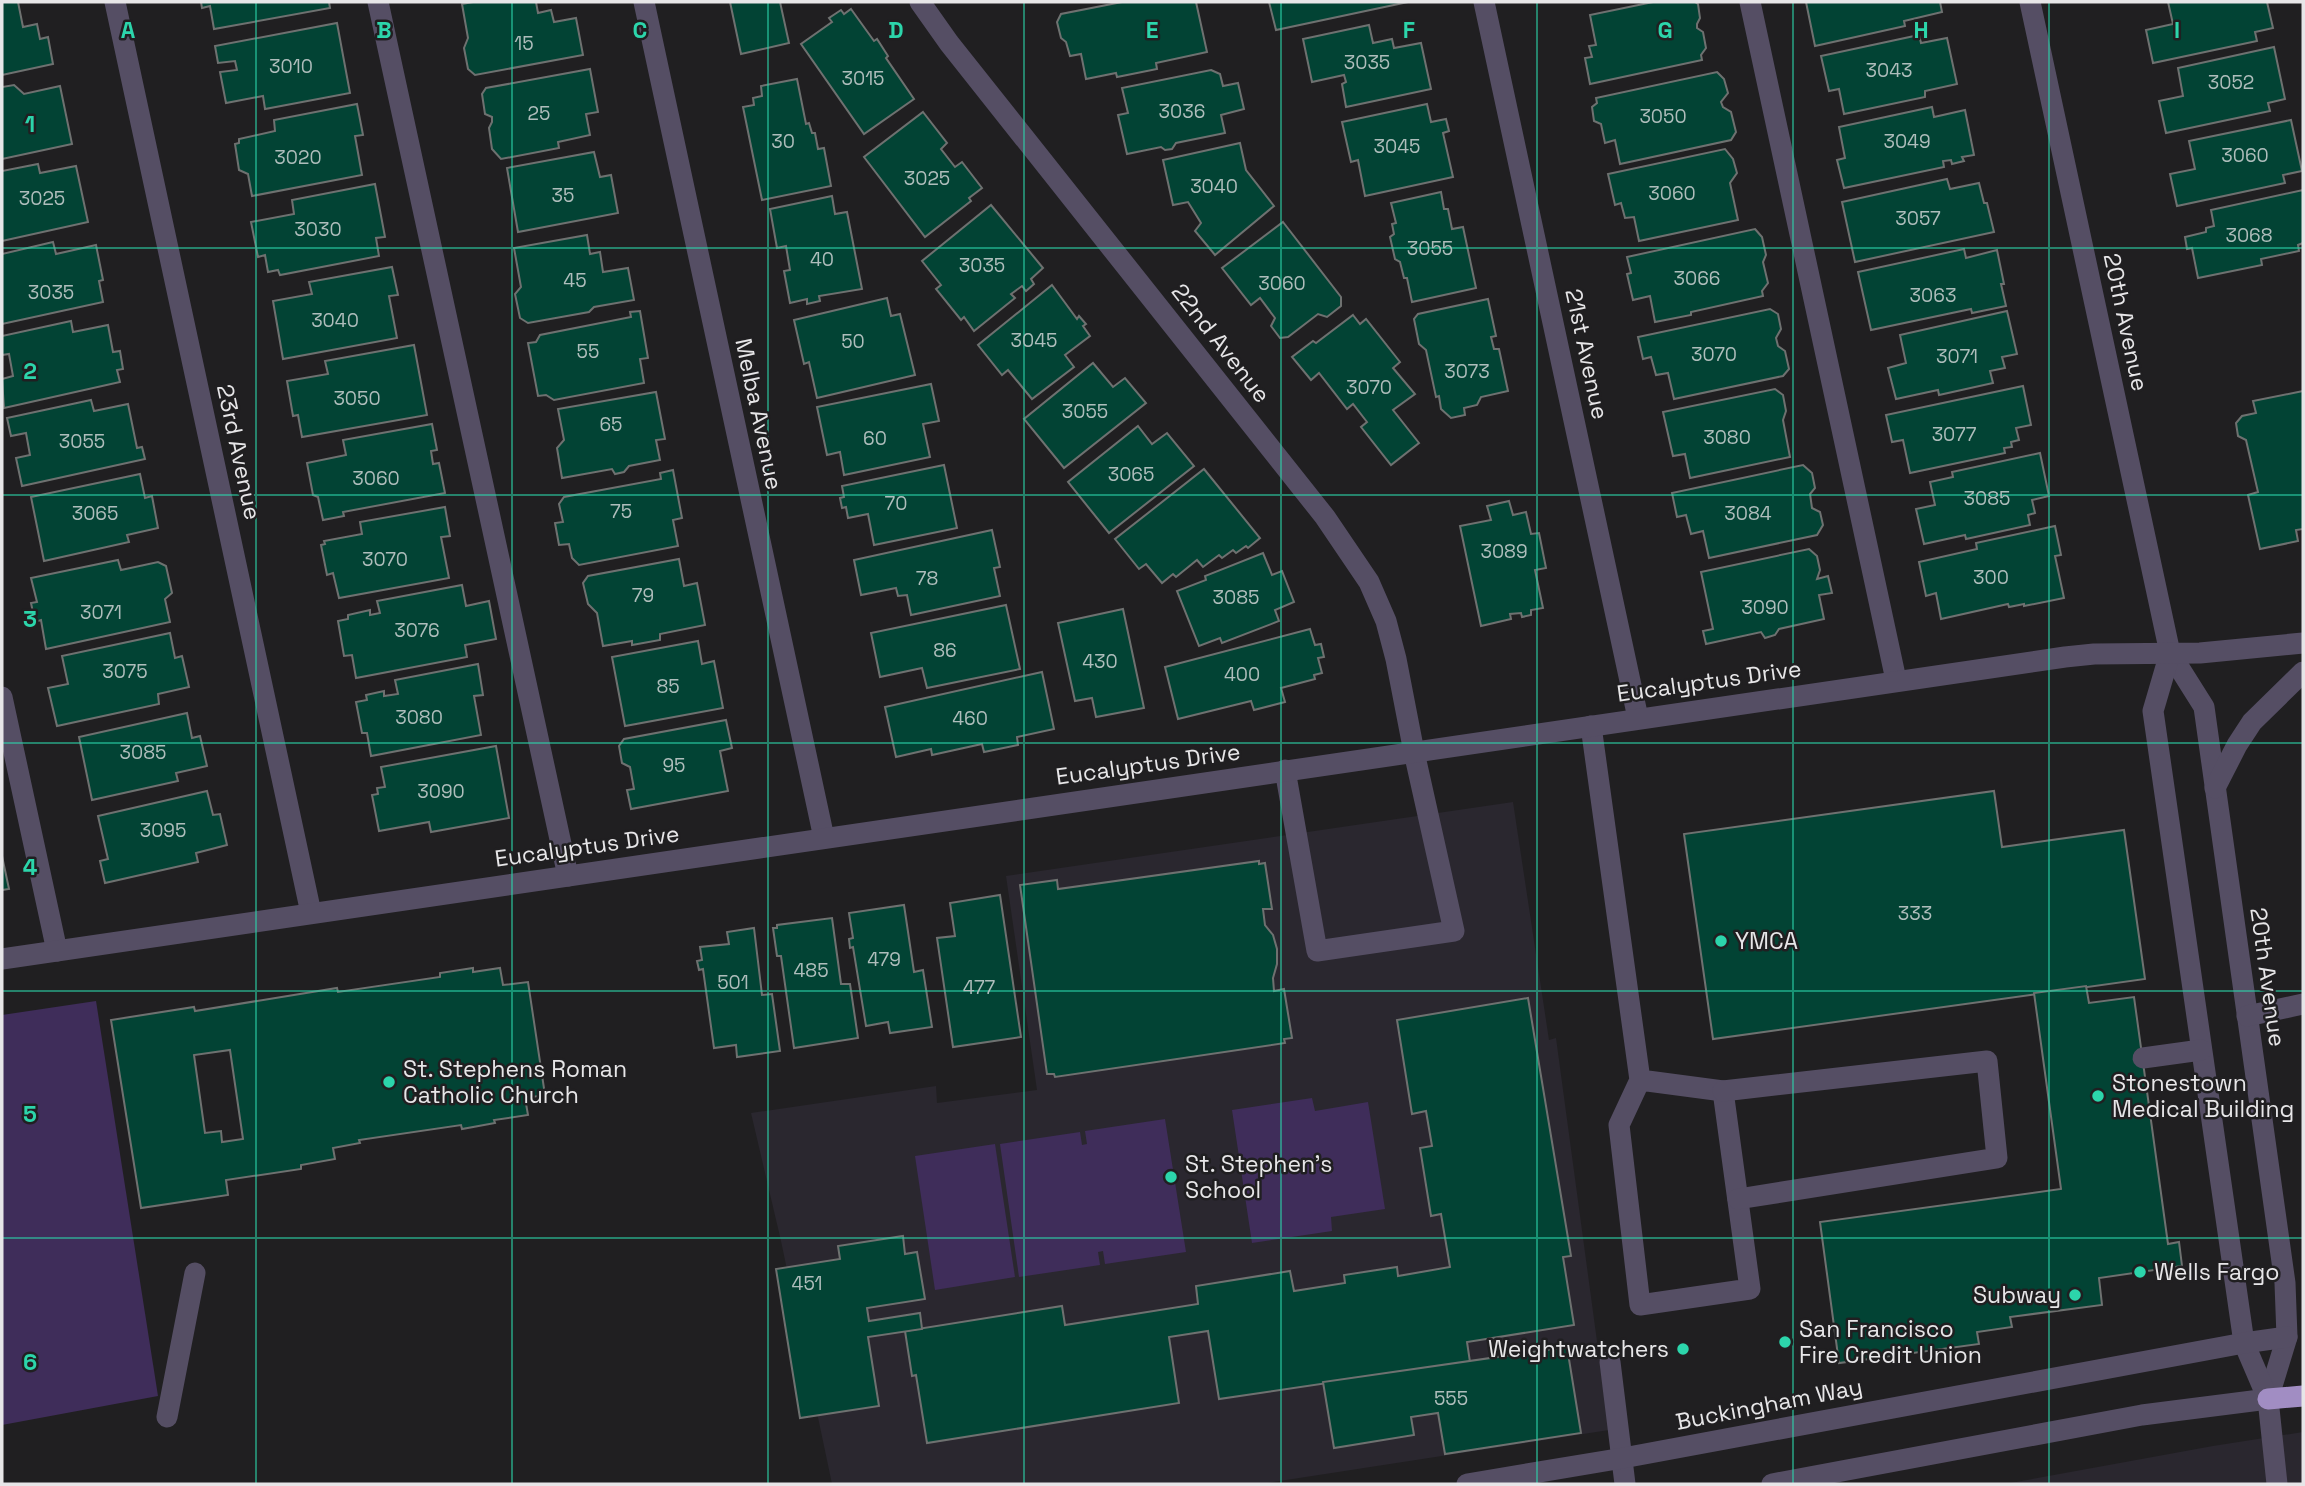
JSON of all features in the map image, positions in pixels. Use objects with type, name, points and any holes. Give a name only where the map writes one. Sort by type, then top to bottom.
[{"type":"highway","points":[[2268,1399],[2303,1396]]},
{"type":"street","name":"23rd Avenue","points":[[115,2],[312,913]]},
{"type":"street","points":[[378,2],[568,876]]},
{"type":"street","name":"Melba Avenue","points":[[643,2],[824,838]]},
{"type":"street","name":"22nd Avenue","points":[[920,2],[949,43],[1308,495],[1369,582],[1386,621],[1405,698],[1454,931],[1317,951],[1285,770]]},
{"type":"street","name":"21st Avenue","points":[[1484,2],[1638,718]]},
{"type":"street","points":[[1750,2],[1896,680]]},
{"type":"street","name":"20th Avenue","points":[[2030,2],[2170,653],[2204,707],[2285,1283],[2287,1337],[2268,1399]]},
{"type":"street","name":"Eucalyptus Drive","points":[[2,959],[1896,680],[2094,653],[2210,652],[2303,642]]},
{"type":"street","name":"20th Avenue","points":[[2170,653],[2153,711],[2244,1343],[2268,1399],[2277,1484]]},
{"type":"street","points":[[2215,788],[2252,722],[2303,672]]},
{"type":"street","points":[[2,697],[57,951]]},
{"type":"street","points":[[1591,726],[1640,1080],[1619,1125],[1640,1305],[1750,1289],[1723,1091]]},
{"type":"street","points":[[2247,1016],[2303,1004]]},
{"type":"street","points":[[2143,1058],[2201,1050]]},
{"type":"street","points":[[1640,1080],[1723,1091],[1987,1061],[1997,1158],[1738,1199]]},
{"type":"street","points":[[167,1418],[195,1273]]},
{"type":"street","name":"Buckingham Way","points":[[1467,1484],[2287,1337]]},
{"type":"street","points":[[1610,1362],[1625,1484]]},
{"type":"street","points":[[1772,1484],[2143,1415],[2268,1399]]},
{"type":"shaded area","name":"St. Stephen's School","points":[[1513,802],[1549,1040],[1556,1038],[1609,1430],[1261,1484],[832,1484],[751,1113],[936,1086],[937,1103],[1037,1090],[1006,876]]},
{"type":"shaded area","points":[[96,1001],[158,1396],[2,1425],[2,1015]]},
{"type":"shaded area","points":[[1312,1098],[1315,1111],[1368,1102],[1385,1209],[1331,1217],[1332,1231],[1252,1243],[1232,1110]]},
{"type":"shaded area","points":[[1165,1119],[1186,1252],[1105,1264],[1103,1251],[1098,1252],[1100,1265],[1019,1277],[1000,1144],[1080,1132],[1082,1145],[1087,1144],[1085,1131]]},
{"type":"shaded area","points":[[995,1144],[1015,1277],[935,1290],[915,1156]]},
{"type":"shaded area","points":[[2303,1432],[2303,1484],[2005,1484],[2213,1446]]},
{"type":"building","points":[[2,2],[18,2],[23,27],[37,24],[40,39],[48,37],[53,64],[2,75]]},
{"type":"building","points":[[201,2],[329,2],[330,8],[214,29],[210,6],[202,8]]},
{"type":"building","points":[[536,2],[538,13],[551,10],[554,22],[576,18],[583,55],[475,75],[468,69],[464,48],[468,38],[462,4]]},
{"type":"building","points":[[730,2],[780,2],[789,43],[741,54]]},
{"type":"building","points":[[1122,2],[1196,2],[1207,52],[1156,63],[1157,69],[1117,77],[1116,73],[1086,79],[1081,54],[1070,56],[1057,22],[1061,14]]},
{"type":"building","points":[[1269,2],[1408,2],[1276,30]]},
{"type":"building","points":[[1653,2],[1698,4],[1700,18],[1697,28],[1703,32],[1706,48],[1701,55],[1702,60],[1590,84],[1585,58],[1592,57],[1589,46],[1596,45],[1590,15]]},
{"type":"building","points":[[1806,2],[1940,2],[1942,12],[1904,21],[1905,26],[1815,46]]},
{"type":"building","points":[[2168,2],[2267,2],[2273,28],[2255,32],[2257,41],[2153,63],[2146,30],[2173,24]]},
{"type":"building","points":[[851,9],[874,41],[877,39],[888,56],[886,58],[914,99],[864,134],[801,44],[832,22],[829,18],[841,10],[844,14]]},
{"type":"building","points":[[337,23],[350,93],[265,109],[263,96],[226,103],[220,72],[237,70],[235,61],[218,63],[215,46]]},
{"type":"building","points":[[1369,25],[1373,43],[1392,39],[1394,48],[1421,43],[1431,89],[1346,107],[1342,84],[1346,82],[1344,75],[1312,82],[1303,39]]},
{"type":"building","points":[[1919,35],[1921,43],[1947,38],[1957,84],[1925,91],[1925,97],[1844,114],[1839,89],[1829,91],[1821,56]]},
{"type":"building","points":[[2274,47],[2285,99],[2268,103],[2270,111],[2166,133],[2159,101],[2183,96],[2178,68]]},
{"type":"building","points":[[590,69],[598,112],[586,114],[590,135],[558,142],[559,148],[501,159],[492,149],[489,128],[492,117],[485,114],[482,94],[486,88]]},
{"type":"building","points":[[1211,70],[1220,74],[1223,86],[1238,83],[1244,109],[1221,115],[1225,133],[1176,143],[1172,149],[1165,150],[1161,147],[1127,154],[1118,115],[1128,113],[1122,88]]},
{"type":"building","points":[[1717,72],[1724,79],[1728,93],[1721,102],[1723,107],[1731,112],[1736,132],[1731,140],[1620,164],[1615,140],[1605,143],[1601,124],[1594,121],[1592,107],[1597,103],[1596,98]]},
{"type":"building","points":[[797,79],[806,124],[809,123],[812,133],[815,133],[818,149],[824,148],[831,186],[762,200],[743,107],[754,105],[753,98],[762,96],[761,86]]},
{"type":"building","points":[[14,85],[24,94],[60,86],[72,144],[2,159],[2,87]]},
{"type":"building","points":[[357,104],[363,135],[355,136],[362,175],[252,196],[248,174],[239,170],[235,144],[239,143],[239,139],[275,131],[274,120]]},
{"type":"building","points":[[1427,104],[1431,122],[1446,119],[1449,131],[1443,133],[1453,177],[1365,196],[1358,160],[1351,162],[1342,122]]},
{"type":"building","points":[[1932,107],[1934,117],[1965,110],[1974,155],[1962,157],[1964,161],[1952,164],[1951,160],[1943,161],[1944,167],[1844,188],[1837,160],[1845,158],[1839,127]]},
{"type":"building","points":[[923,112],[947,143],[941,149],[955,167],[962,162],[982,188],[969,198],[971,201],[925,237],[864,157]]},
{"type":"building","points":[[2291,120],[2302,171],[2283,175],[2285,183],[2177,206],[2170,174],[2195,169],[2189,141]]},
{"type":"building","points":[[1240,143],[1246,170],[1274,206],[1215,255],[1195,231],[1201,223],[1188,202],[1173,205],[1163,160]]},
{"type":"building","points":[[1725,149],[1733,159],[1737,173],[1730,183],[1738,220],[1639,241],[1634,217],[1625,218],[1621,203],[1615,205],[1608,174]]},
{"type":"building","points":[[594,152],[600,177],[611,175],[618,213],[518,232],[507,168]]},
{"type":"building","points":[[38,164],[40,173],[76,166],[88,222],[2,241],[2,171]]},
{"type":"building","points":[[1947,179],[1950,189],[1979,183],[1994,232],[1855,262],[1842,202]]},
{"type":"building","points":[[375,184],[385,237],[376,238],[379,256],[280,275],[278,270],[268,272],[265,255],[258,257],[251,222],[294,214],[292,200]]},
{"type":"building","points":[[2303,190],[2303,243],[2298,245],[2299,251],[2261,259],[2262,265],[2198,278],[2192,248],[2187,249],[2185,237],[2206,232],[2206,228],[2214,226],[2211,210]]},
{"type":"building","points":[[1441,192],[1452,229],[1463,227],[1476,288],[1412,302],[1407,278],[1404,278],[1400,262],[1395,259],[1390,237],[1394,234],[1392,224],[1396,223],[1391,203]]},
{"type":"building","points":[[832,196],[835,214],[847,212],[862,289],[819,296],[820,301],[807,304],[807,299],[790,303],[784,271],[790,270],[786,246],[777,248],[770,209]]},
{"type":"building","points":[[991,205],[1043,268],[1031,279],[1034,284],[1026,291],[1022,286],[1011,294],[1015,298],[974,331],[964,317],[961,320],[936,289],[941,285],[922,261]]},
{"type":"building","points":[[1283,222],[1341,297],[1341,306],[1327,317],[1318,314],[1288,337],[1280,338],[1271,326],[1275,318],[1260,298],[1251,305],[1222,268]]},
{"type":"building","points":[[1755,229],[1762,237],[1766,255],[1763,262],[1768,283],[1762,291],[1763,296],[1655,322],[1650,296],[1633,300],[1627,274],[1631,273],[1627,257]]},
{"type":"building","points":[[587,235],[590,254],[600,252],[603,272],[628,268],[634,300],[594,307],[589,312],[528,323],[520,318],[515,294],[521,287],[514,248]]},
{"type":"building","points":[[53,242],[56,254],[96,245],[103,280],[99,281],[103,302],[2,324],[2,254]]},
{"type":"building","points":[[1964,249],[1966,258],[1997,250],[2006,306],[1972,313],[1971,309],[1871,330],[1858,272]]},
{"type":"building","points":[[392,267],[398,295],[389,296],[397,338],[283,359],[273,301],[312,294],[309,282]]},
{"type":"building","points":[[1052,285],[1077,319],[1079,316],[1086,324],[1083,326],[1090,336],[1065,355],[1074,367],[1032,399],[1008,370],[1002,375],[978,345]]},
{"type":"building","points":[[887,298],[891,316],[900,314],[915,375],[817,398],[809,362],[804,364],[794,320]]},
{"type":"building","points":[[1488,299],[1496,336],[1491,337],[1494,349],[1499,349],[1508,391],[1481,397],[1477,405],[1464,408],[1465,415],[1451,418],[1441,409],[1439,396],[1436,397],[1426,350],[1419,344],[1414,319],[1418,314]]},
{"type":"building","points":[[1770,309],[1778,314],[1781,329],[1776,338],[1778,346],[1785,351],[1789,369],[1783,376],[1674,399],[1668,373],[1656,375],[1651,357],[1643,359],[1638,337]]},
{"type":"building","points":[[640,311],[648,358],[640,359],[644,383],[554,400],[546,395],[538,396],[528,343],[536,342],[540,335],[631,317],[630,312]]},
{"type":"building","points":[[2007,311],[2017,354],[2002,357],[2005,368],[1990,371],[1993,383],[1939,395],[1938,390],[1896,399],[1888,368],[1906,363],[1900,335]]},
{"type":"building","points":[[1353,315],[1360,324],[1366,319],[1400,362],[1393,368],[1415,394],[1393,410],[1419,443],[1391,465],[1361,427],[1367,422],[1353,404],[1347,409],[1319,373],[1311,380],[1292,357]]},
{"type":"building","points":[[71,321],[73,332],[108,325],[113,352],[120,351],[123,369],[117,370],[120,382],[4,408],[2,379],[13,376],[9,354],[2,355],[2,336]]},
{"type":"building","points":[[414,345],[427,415],[302,437],[298,415],[293,416],[287,381],[328,374],[325,361]]},
{"type":"building","points":[[1093,363],[1113,387],[1125,378],[1146,403],[1064,468],[1024,419]]},
{"type":"building","points":[[931,384],[939,421],[923,424],[930,457],[844,475],[840,452],[827,455],[817,407]]},
{"type":"building","points":[[2023,386],[2031,425],[2016,428],[2019,440],[2011,442],[2012,447],[2004,448],[2005,453],[1910,473],[1903,440],[1892,442],[1886,415]]},
{"type":"building","points":[[1775,389],[1783,395],[1786,411],[1783,420],[1790,457],[1690,478],[1685,454],[1673,456],[1663,412]]},
{"type":"building","points":[[2303,391],[2303,529],[2296,530],[2298,541],[2260,549],[2248,495],[2258,492],[2246,440],[2238,436],[2236,423],[2242,416],[2256,413],[2253,401]]},
{"type":"building","points":[[656,392],[665,439],[656,440],[660,460],[629,466],[624,472],[615,474],[612,469],[562,478],[557,448],[564,440],[558,409]]},
{"type":"building","points":[[91,400],[94,411],[128,404],[137,448],[142,447],[145,459],[22,486],[16,458],[30,455],[26,433],[11,436],[7,418]]},
{"type":"building","points":[[432,424],[437,450],[431,451],[433,464],[439,463],[445,493],[343,512],[344,516],[323,520],[318,497],[313,495],[307,463],[346,455],[343,440]]},
{"type":"building","points":[[1138,426],[1152,444],[1167,433],[1194,466],[1109,533],[1068,482]]},
{"type":"building","points":[[2040,453],[2049,496],[2032,500],[2035,513],[2028,515],[2030,525],[1966,539],[1965,535],[1924,544],[1916,509],[1935,505],[1930,482],[1953,477],[1952,472]]},
{"type":"building","points":[[944,465],[957,528],[874,545],[868,514],[848,518],[846,507],[842,508],[842,486]]},
{"type":"building","points":[[1803,465],[1812,473],[1815,488],[1810,494],[1812,508],[1820,512],[1823,525],[1817,535],[1709,558],[1703,531],[1691,534],[1686,515],[1677,517],[1672,493]]},
{"type":"building","points":[[1204,469],[1260,538],[1248,548],[1246,546],[1236,553],[1233,550],[1222,558],[1219,555],[1203,567],[1197,560],[1176,577],[1173,574],[1162,583],[1146,564],[1139,569],[1115,539]]},
{"type":"building","points":[[673,470],[682,518],[673,520],[678,546],[579,565],[572,558],[569,544],[559,545],[555,523],[563,522],[559,504],[564,497],[661,479],[660,473]]},
{"type":"building","points":[[140,474],[145,498],[152,496],[158,528],[127,535],[129,542],[44,561],[31,497]]},
{"type":"building","points":[[1509,501],[1513,515],[1526,512],[1531,534],[1539,533],[1546,568],[1535,570],[1543,608],[1531,610],[1531,615],[1522,617],[1521,613],[1510,614],[1511,619],[1481,626],[1460,526],[1491,520],[1487,506]]},
{"type":"building","points":[[445,507],[450,536],[441,537],[449,578],[339,598],[333,573],[327,575],[321,545],[325,544],[324,541],[362,534],[360,522]]},
{"type":"building","points":[[2055,526],[2061,555],[2055,556],[2064,598],[2024,606],[2009,607],[2008,604],[1941,619],[1936,593],[1926,596],[1919,562],[1977,549],[1976,543]]},
{"type":"building","points":[[992,530],[1000,567],[994,568],[1000,596],[911,615],[907,595],[898,596],[896,588],[861,595],[854,560]]},
{"type":"building","points":[[1809,549],[1817,556],[1820,570],[1817,579],[1828,576],[1832,593],[1819,595],[1824,619],[1779,629],[1775,635],[1765,638],[1761,632],[1706,644],[1703,631],[1713,629],[1701,572]]},
{"type":"building","points":[[1263,553],[1272,575],[1282,571],[1294,602],[1275,610],[1279,621],[1222,643],[1220,638],[1199,646],[1177,591],[1206,580],[1205,576]]},
{"type":"building","points":[[679,559],[684,586],[697,583],[705,625],[660,634],[660,640],[603,646],[597,613],[588,604],[583,583],[588,576]]},
{"type":"building","points":[[118,560],[121,570],[158,562],[166,566],[172,593],[165,599],[170,622],[46,649],[41,620],[35,622],[31,603],[37,602],[31,578]]},
{"type":"building","points":[[462,585],[466,606],[489,601],[496,639],[465,645],[467,657],[356,678],[352,655],[344,656],[338,621],[348,619],[348,615],[370,610],[370,615],[380,613],[377,601]]},
{"type":"building","points":[[1006,605],[1020,669],[927,688],[922,668],[880,677],[871,633]]},
{"type":"building","points":[[1123,609],[1144,708],[1096,717],[1092,698],[1075,701],[1058,623]]},
{"type":"building","points":[[1310,629],[1315,645],[1321,644],[1324,657],[1318,658],[1322,673],[1314,675],[1315,679],[1281,688],[1285,702],[1254,710],[1251,701],[1178,719],[1165,667]]},
{"type":"building","points":[[170,633],[175,658],[182,656],[189,687],[158,694],[159,704],[57,726],[48,688],[68,684],[62,656]]},
{"type":"building","points":[[698,641],[702,664],[714,661],[723,708],[625,726],[612,657]]},
{"type":"building","points":[[478,664],[483,695],[474,696],[481,735],[371,756],[367,733],[362,733],[356,702],[367,700],[366,695],[384,691],[384,696],[398,694],[395,680]]},
{"type":"building","points":[[1042,672],[1054,729],[1017,737],[1018,745],[984,752],[982,744],[932,755],[931,749],[896,757],[885,707]]},
{"type":"building","points":[[187,713],[192,738],[200,736],[207,766],[176,773],[178,781],[92,800],[79,737]]},
{"type":"building","points":[[726,720],[732,748],[720,751],[728,791],[631,809],[627,790],[634,789],[630,767],[622,763],[619,746],[624,739]]},
{"type":"building","points":[[496,746],[509,818],[431,832],[429,822],[379,831],[372,795],[378,794],[377,788],[385,787],[381,767]]},
{"type":"building","points":[[207,791],[213,815],[220,814],[227,845],[196,853],[198,862],[105,883],[100,861],[108,859],[98,816]]},
{"type":"building","points":[[1994,791],[2002,847],[2124,830],[2145,979],[1713,1039],[1684,834]]},
{"type":"building","points":[[2,856],[9,889],[2,890]]},
{"type":"building","points":[[1259,861],[1259,864],[1265,863],[1272,909],[1263,909],[1265,925],[1273,935],[1277,949],[1274,991],[1284,989],[1292,1038],[1284,1039],[1285,1043],[1055,1077],[1054,1074],[1047,1074],[1020,885],[1057,880],[1058,889]]},
{"type":"building","points":[[1000,895],[1021,1037],[953,1047],[937,938],[955,936],[950,903]]},
{"type":"building","points":[[904,905],[914,972],[923,970],[932,1027],[890,1033],[888,1022],[866,1026],[853,947],[850,948],[849,939],[853,938],[849,913]]},
{"type":"building","points":[[832,918],[841,984],[850,984],[858,1038],[794,1048],[781,956],[777,956],[773,928],[777,928],[777,925]]},
{"type":"building","points":[[754,928],[762,995],[772,994],[780,1051],[737,1057],[736,1045],[714,1048],[703,969],[699,970],[697,961],[702,960],[700,947],[729,944],[727,932]]},
{"type":"building","name":"St. Stephens Roman Catholic Church","points":[[473,968],[473,972],[500,968],[503,985],[528,982],[545,1095],[525,1098],[528,1115],[494,1120],[495,1123],[462,1129],[461,1125],[359,1140],[360,1143],[333,1148],[335,1159],[301,1165],[301,1169],[226,1180],[228,1195],[141,1208],[111,1020],[194,1007],[195,1011],[337,988],[338,992],[440,977],[440,973]],"holes":[[[230,1050],[243,1139],[222,1142],[221,1131],[205,1133],[194,1055]]]},
{"type":"building","name":"Stonestown Medical Building","points":[[2086,986],[2089,1003],[2134,997],[2168,1244],[2179,1242],[2182,1266],[2099,1278],[2102,1305],[2010,1317],[2012,1327],[1977,1332],[1979,1344],[1839,1363],[1820,1222],[2061,1189],[2034,993]]},
{"type":"building","points":[[1528,998],[1571,1256],[1563,1257],[1574,1325],[1467,1342],[1470,1362],[1219,1399],[1208,1331],[1169,1337],[1179,1403],[927,1443],[916,1375],[912,1376],[905,1331],[1062,1306],[1065,1325],[1198,1304],[1196,1286],[1290,1271],[1294,1291],[1345,1283],[1344,1275],[1397,1267],[1398,1276],[1450,1267],[1441,1214],[1431,1216],[1420,1148],[1432,1146],[1426,1111],[1412,1114],[1397,1020]]},
{"type":"building","points":[[903,1236],[905,1254],[917,1252],[925,1299],[867,1308],[869,1321],[920,1313],[922,1329],[868,1337],[879,1406],[800,1418],[776,1269],[840,1259],[838,1246]]},
{"type":"building","points":[[1567,1347],[1581,1433],[1445,1454],[1438,1413],[1411,1417],[1414,1435],[1334,1448],[1323,1382]]},
{"type":"place","name":"YMCA","points":[[1721,941]]},
{"type":"place","name":"St. Stephens Roman Catholic Church","points":[[389,1082]]},
{"type":"place","name":"Stonestown Medical Building","points":[[2098,1096]]},
{"type":"place","name":"St. Stephen's School","points":[[1171,1177]]},
{"type":"place","name":"Wells Fargo","points":[[2140,1272]]},
{"type":"place","name":"Subway","points":[[2075,1295]]},
{"type":"place","name":"San Francisco Fire Credit Union","points":[[1785,1342]]},
{"type":"place","name":"Weightwatchers","points":[[1683,1349]]}]
